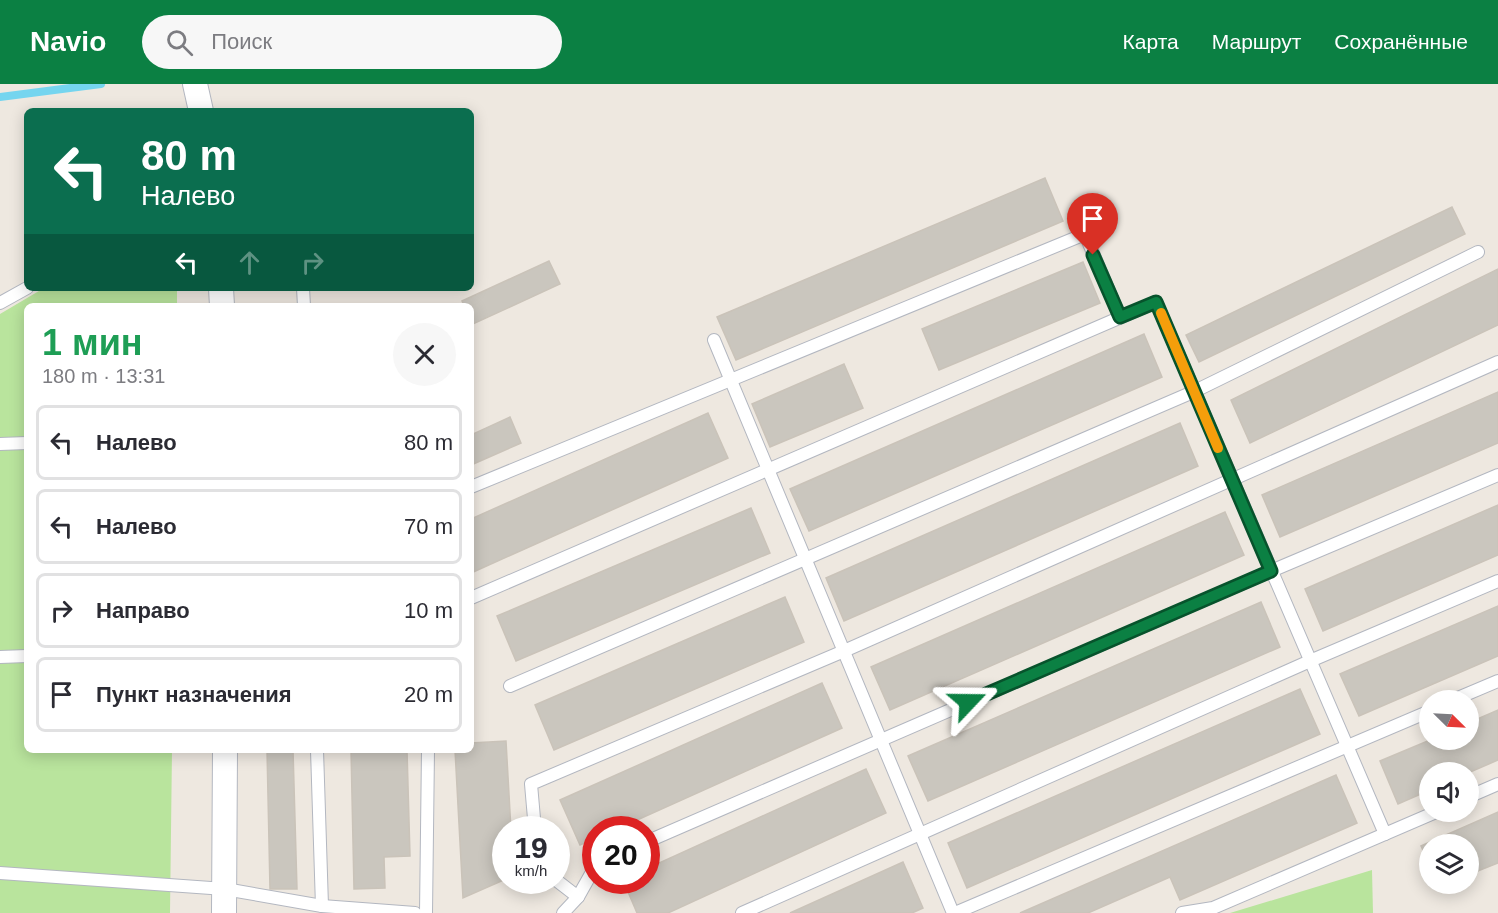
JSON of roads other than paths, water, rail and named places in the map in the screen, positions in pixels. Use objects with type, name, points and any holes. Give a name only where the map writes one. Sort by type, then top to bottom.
[{"type":"street","points":[[195,84],[200,108]]},
{"type":"street","points":[[224,913],[225,753]]},
{"type":"lane","points":[[474,486],[1084,234],[1120,317]]},
{"type":"lane","points":[[510,686],[1193,392],[1478,252]]},
{"type":"lane","points":[[0,303],[24,290]]},
{"type":"lane","points":[[474,597],[1156,302],[1385,834]]},
{"type":"lane","points":[[714,340],[954,913],[1419,716]]},
{"type":"lane","points":[[534,816],[531,784],[844,651],[1498,362]]},
{"type":"lane","points":[[0,444],[24,443]]},
{"type":"lane","points":[[660,836],[1498,475]]},
{"type":"lane","points":[[742,913],[920,832],[1498,581]]},
{"type":"lane","points":[[0,657],[24,656]]},
{"type":"lane","points":[[1477,690],[1498,681]]},
{"type":"lane","points":[[317,753],[322,906]]},
{"type":"lane","points":[[426,913],[428,753]]},
{"type":"lane","points":[[1479,792],[1498,784]]},
{"type":"lane","points":[[1182,913],[1213,908],[1419,819]]},
{"type":"lane","points":[[0,873],[225,889],[322,906],[415,913]]},
{"type":"lane","points":[[562,913],[582,890]]},
{"type":"lane","points":[[570,891],[578,897]]},
{"type":"waterway","points":[[0,97],[101,84]]}]
